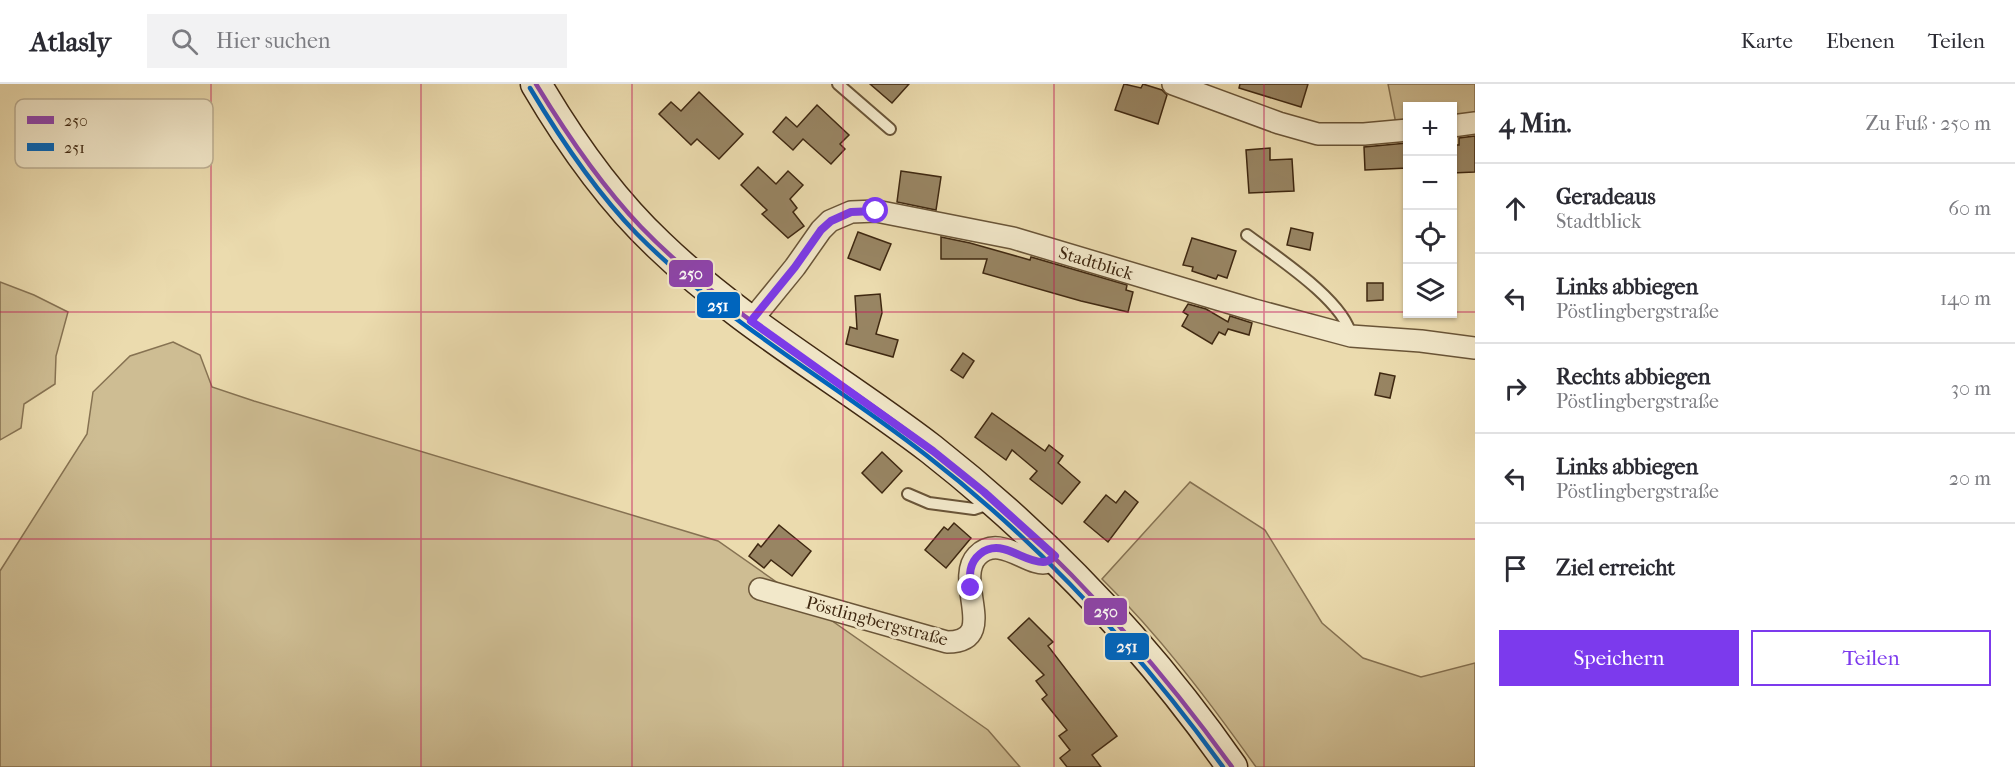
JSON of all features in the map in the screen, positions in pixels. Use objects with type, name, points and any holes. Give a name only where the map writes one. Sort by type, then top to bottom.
[{"type":"main road","points":[[536,84],[585,158],[633,219],[676,261],[755,317],[910,434],[994,502],[1055,556],[1119,621],[1175,689],[1232,767]]},
{"type":"street","points":[[1173,84],[1280,123],[1318,134],[1364,134],[1403,130]]},
{"type":"street","points":[[1457,125],[1475,123]]},
{"type":"street","name":"Stadtblick","points":[[755,317],[821,230],[831,221],[851,212],[876,211],[1013,238],[1244,307],[1351,336],[1475,348]]},
{"type":"street","name":"Pöstlingbergstraße","points":[[760,589],[947,642],[958,642],[967,639],[972,632],[974,621],[969,574],[971,565],[977,556],[986,550],[997,548],[1010,550],[1040,562],[1047,562],[1055,556]]},
{"type":"lane","points":[[838,84],[890,129]]},
{"type":"lane","points":[[1247,235],[1325,296],[1350,327],[1351,336]]},
{"type":"lane","points":[[908,494],[929,503],[974,509],[994,502]]},
{"type":"shaded area","points":[[1388,84],[1475,84],[1475,113],[1457,116],[1457,102],[1403,102],[1403,123],[1396,124]]},
{"type":"shaded area","points":[[0,282],[34,295],[68,312],[56,356],[55,384],[24,404],[21,428],[0,440]]},
{"type":"shaded area","points":[[173,342],[200,355],[212,387],[718,541],[988,730],[1020,767],[0,767],[0,571],[87,434],[93,392],[130,356]]},
{"type":"shaded area","points":[[1190,482],[1265,530],[1322,623],[1363,658],[1421,677],[1475,663],[1475,767],[1256,767],[1183,670],[1144,623],[1102,579]]},
{"type":"building","points":[[870,84],[909,84],[892,103]]},
{"type":"building","points":[[1124,84],[1141,88],[1143,84],[1162,90],[1167,95],[1158,124],[1115,110]]},
{"type":"building","points":[[1240,84],[1308,84],[1301,107],[1239,88]]},
{"type":"building","points":[[699,92],[743,134],[719,159],[697,139],[691,145],[659,114],[671,102],[681,111]]},
{"type":"building","points":[[817,105],[849,135],[840,144],[845,149],[831,164],[803,139],[793,150],[773,132],[786,117],[797,127]]},
{"type":"building","points":[[1475,136],[1475,172],[1457,173],[1459,138]]},
{"type":"building","points":[[1403,143],[1403,168],[1365,170],[1364,147]]},
{"type":"building","points":[[1270,148],[1270,160],[1292,159],[1294,191],[1249,193],[1246,150]]},
{"type":"building","points":[[758,167],[776,184],[788,171],[803,185],[790,199],[797,208],[793,212],[804,226],[788,238],[762,214],[767,210],[741,185]]},
{"type":"building","points":[[901,171],[941,177],[936,210],[897,202]]},
{"type":"building","points":[[1291,228],[1313,233],[1310,250],[1287,245]]},
{"type":"building","points":[[858,232],[891,244],[880,270],[848,258]]},
{"type":"building","points":[[941,237],[1030,260],[1031,257],[1127,285],[1126,290],[1133,292],[1128,312],[983,273],[987,259],[941,259]]},
{"type":"building","points":[[1192,238],[1236,251],[1227,278],[1218,275],[1216,279],[1192,271],[1193,267],[1183,265]]},
{"type":"building","points":[[1367,283],[1383,283],[1383,300],[1367,301]]},
{"type":"building","points":[[880,294],[882,313],[876,334],[898,340],[893,357],[846,344],[850,327],[857,329],[855,296]]},
{"type":"building","points":[[1188,304],[1206,309],[1228,322],[1230,316],[1252,323],[1249,335],[1228,329],[1225,335],[1219,332],[1212,344],[1182,326],[1188,315],[1183,312]]},
{"type":"building","points":[[963,353],[974,361],[963,378],[951,370]]},
{"type":"building","points":[[1380,373],[1395,376],[1390,398],[1375,395]]},
{"type":"building","points":[[992,413],[1045,451],[1049,445],[1063,456],[1058,463],[1080,482],[1062,504],[1030,479],[1037,471],[1012,450],[1006,460],[975,437]]},
{"type":"building","points":[[882,452],[902,471],[882,493],[862,473]]},
{"type":"building","points":[[1125,491],[1138,502],[1108,542],[1084,522],[1106,495],[1116,503]]},
{"type":"building","points":[[954,523],[971,538],[946,568],[925,550],[944,527],[948,530]]},
{"type":"building","points":[[779,525],[811,551],[792,576],[771,560],[764,568],[749,556],[758,544],[761,547]]},
{"type":"building","points":[[1029,618],[1053,642],[1048,646],[1117,736],[1092,755],[1101,767],[1067,767],[1060,758],[1070,750],[1059,736],[1067,730],[1042,699],[1047,695],[1036,681],[1044,675],[1008,638]]},
{"type":"transit line","name":"250","points":[[536,84],[585,158],[641,227],[709,288],[931,449],[1015,520],[1055,558],[1130,638],[1232,767]]},
{"type":"transit line","name":"251","points":[[530,88],[579,164],[637,234],[705,295],[926,455],[1009,524],[1122,640],[1157,681],[1223,767]]},
{"type":"route","points":[[876,211],[851,212],[831,221],[821,230],[795,267],[751,321],[933,451],[984,492],[1055,556],[1047,562],[1040,562],[1010,550],[997,548],[986,550],[977,556],[971,565],[969,574],[971,588]]}]
